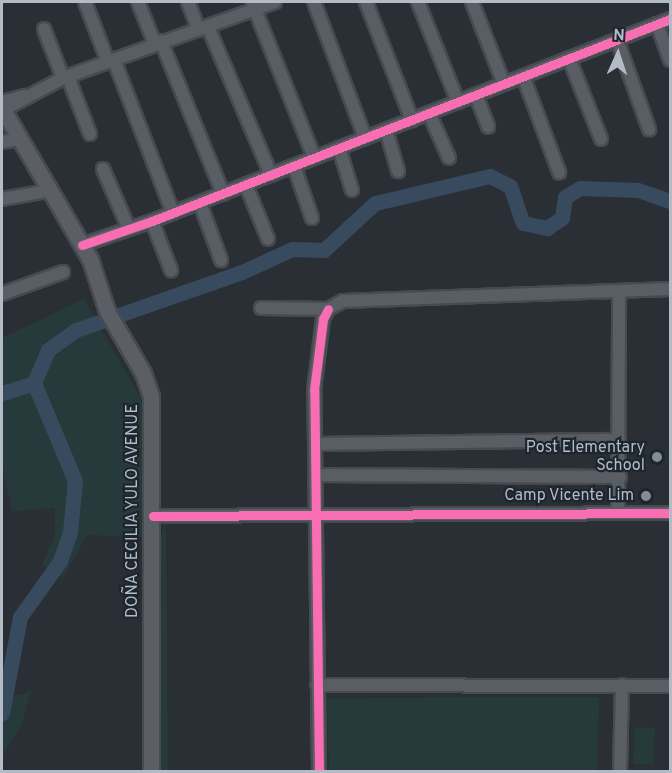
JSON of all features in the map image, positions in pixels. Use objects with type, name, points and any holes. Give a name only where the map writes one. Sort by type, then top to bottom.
[{"type":"main road","name":"DOÑA CECILIA YULO AVENUE","points":[[2,107],[48,191],[82,245],[107,311],[143,373],[153,405],[151,771]]},
{"type":"street","points":[[85,2],[173,213]]},
{"type":"street","points":[[138,2],[223,194]]},
{"type":"street","points":[[188,2],[203,28],[271,175]]},
{"type":"street","points":[[2,107],[65,78],[203,28],[254,6],[275,2]]},
{"type":"street","points":[[314,2],[365,138]]},
{"type":"street","points":[[366,2],[412,120]]},
{"type":"street","points":[[418,2],[458,102]]},
{"type":"street","points":[[472,2],[504,84]]},
{"type":"street","points":[[254,6],[314,157]]},
{"type":"street","points":[[82,245],[200,203],[670,19]]},
{"type":"street","points":[[657,24],[670,60]]},
{"type":"street","points":[[44,29],[90,134]]},
{"type":"street","points":[[617,40],[649,129]]},
{"type":"street","points":[[568,58],[601,139]]},
{"type":"street","points":[[523,76],[560,172]]},
{"type":"street","points":[[476,95],[488,127]]},
{"type":"street","points":[[429,113],[449,158]]},
{"type":"street","points":[[386,130],[398,171]]},
{"type":"street","points":[[2,142],[20,139]]},
{"type":"street","points":[[339,148],[352,190]]},
{"type":"street","points":[[294,166],[312,218]]},
{"type":"street","points":[[103,169],[129,229]]},
{"type":"street","points":[[246,185],[268,239]]},
{"type":"street","points":[[2,199],[48,191]]},
{"type":"street","points":[[200,203],[221,260]]},
{"type":"street","points":[[152,221],[171,270]]},
{"type":"street","points":[[2,294],[63,272]]},
{"type":"street","points":[[261,308],[328,309],[343,301],[670,289]]},
{"type":"street","points":[[618,513],[620,477],[619,291]]},
{"type":"street","points":[[319,771],[314,390],[323,319],[328,309]]},
{"type":"street","points":[[316,444],[619,440]]},
{"type":"street","points":[[316,475],[620,477]]},
{"type":"street","points":[[153,516],[670,513]]},
{"type":"street","points":[[317,685],[670,686]]},
{"type":"street","points":[[620,771],[622,685]]},
{"type":"shaded area","points":[[84,299],[143,402],[142,537],[87,535],[63,578],[42,564],[55,536],[55,508],[12,511],[2,464],[2,338]]},
{"type":"shaded area","points":[[166,522],[168,771],[160,772],[159,543]]},
{"type":"shaded area","points":[[31,692],[22,723],[2,758],[2,699]]},
{"type":"shaded area","points":[[599,697],[597,771],[329,771],[327,698]]},
{"type":"shaded area","points":[[635,727],[655,728],[653,765],[633,764]]},
{"type":"waterway","points":[[2,713],[20,617],[60,561],[70,532],[75,481],[34,383],[48,350],[76,330],[242,272],[292,249],[324,250],[375,203],[490,176],[510,186],[523,223],[547,228],[562,218],[565,197],[580,188],[638,190],[670,201]]},
{"type":"waterway","points":[[2,393],[34,383]]},
{"type":"cycle path","points":[[82,245],[152,221],[670,19]]},
{"type":"cycle path","points":[[319,772],[314,390],[323,319],[328,309]]},
{"type":"cycle path","points":[[153,516],[670,513]]},
{"type":"place","name":"Post Elementary School","points":[[657,457]]},
{"type":"place","name":"Camp Vicente Lim","points":[[646,496]]}]
